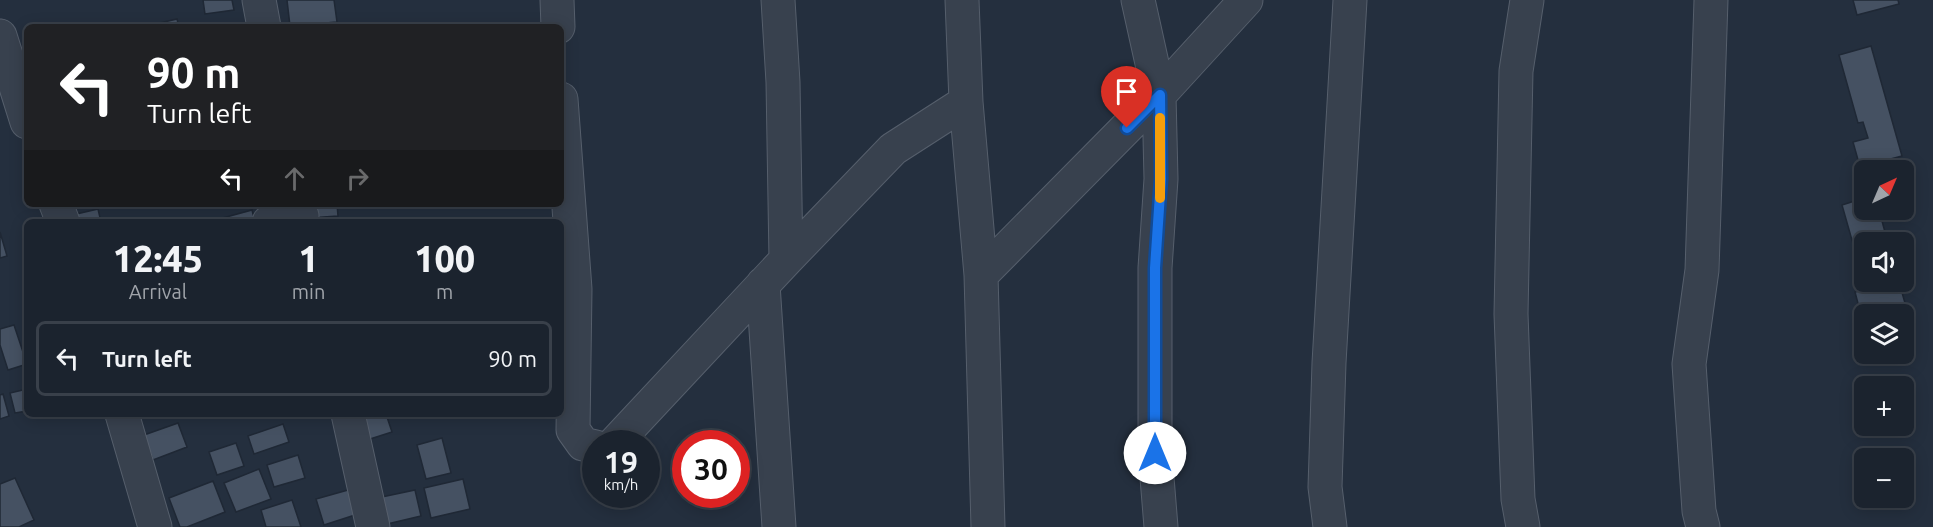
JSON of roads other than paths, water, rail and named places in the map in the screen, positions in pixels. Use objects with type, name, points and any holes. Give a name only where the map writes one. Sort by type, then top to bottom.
[{"type":"street","points":[[259,0],[263,24]]},
{"type":"street","points":[[557,0],[558,24]]},
{"type":"street","points":[[778,0],[783,82],[786,260]]},
{"type":"street","points":[[962,0],[966,102],[981,275],[988,527]]},
{"type":"street","points":[[1138,0],[1160,95],[1161,179],[1155,268],[1155,453],[1161,527]]},
{"type":"street","points":[[981,275],[1160,95],[1246,0]]},
{"type":"street","points":[[1330,527],[1325,487],[1329,363],[1350,0]]},
{"type":"street","points":[[1523,527],[1518,499],[1511,314],[1516,71],[1527,0]]},
{"type":"street","points":[[1702,527],[1689,364],[1702,270],[1712,0]]},
{"type":"street","points":[[0,36],[24,112]]},
{"type":"street","points":[[627,430],[893,149],[966,102]]},
{"type":"street","points":[[564,140],[575,289],[573,430],[582,443]]},
{"type":"street","points":[[281,219],[302,214]]},
{"type":"street","points":[[763,284],[779,527]]},
{"type":"street","points":[[123,417],[154,527]]},
{"type":"street","points":[[349,417],[373,527]]}]
